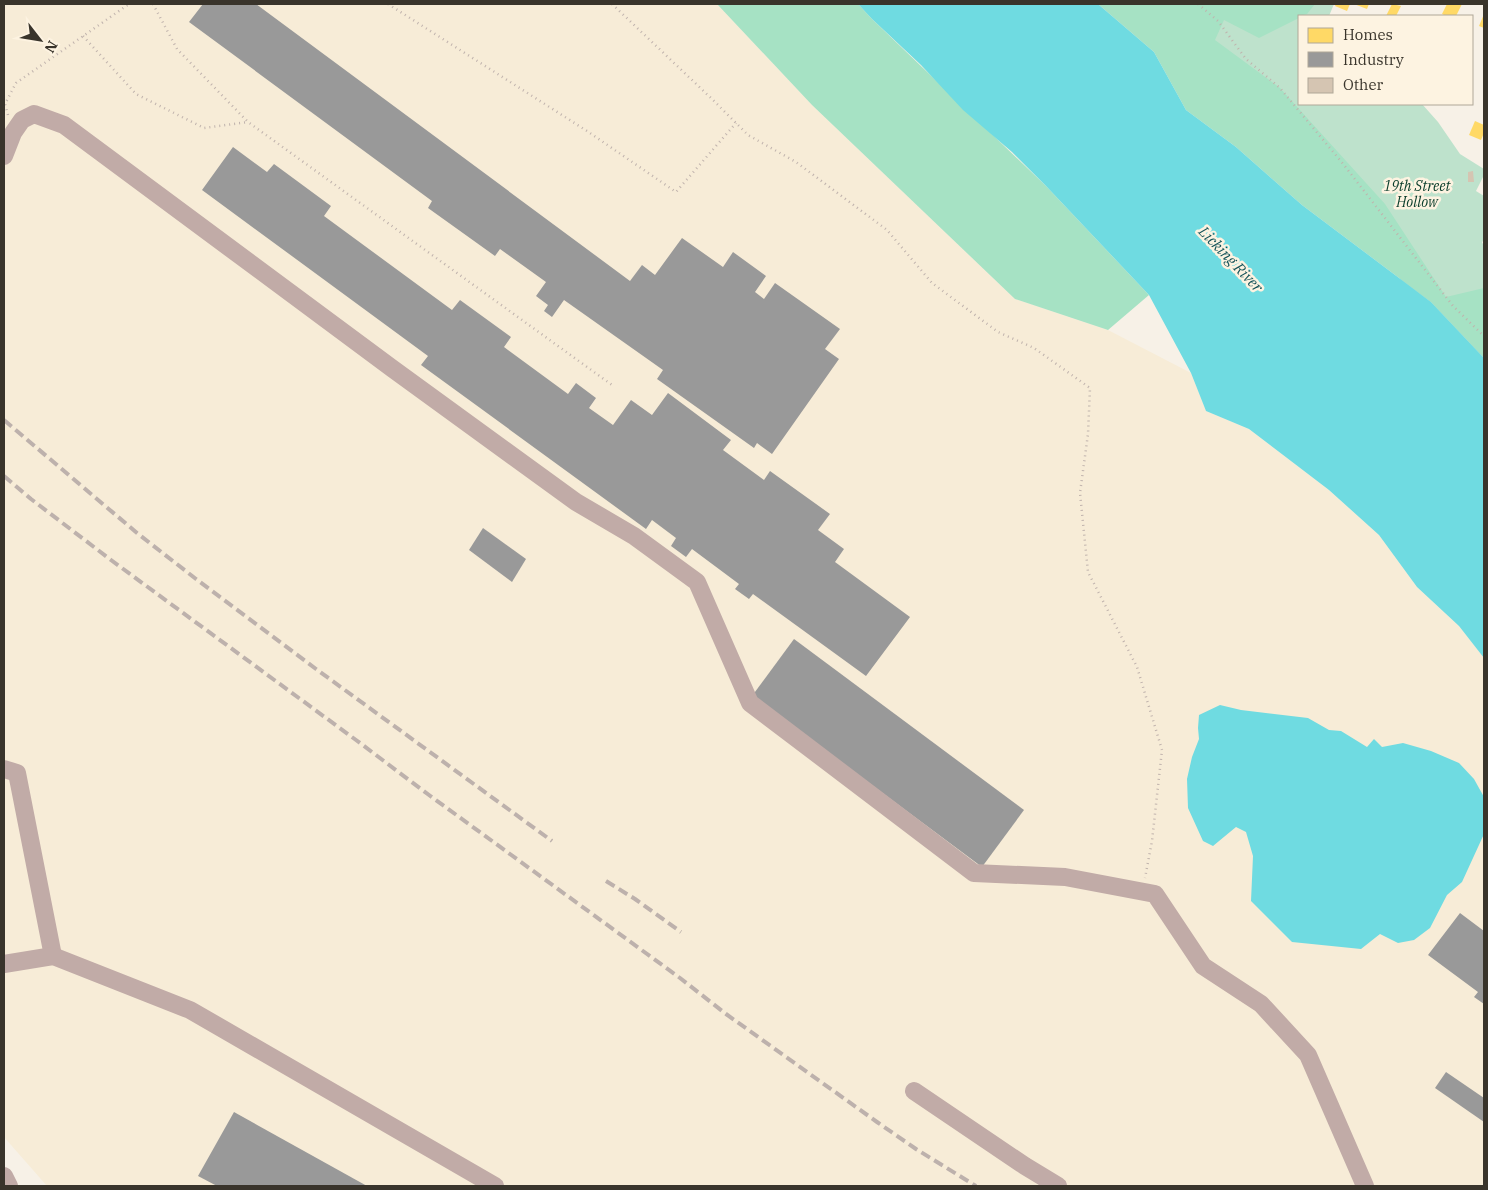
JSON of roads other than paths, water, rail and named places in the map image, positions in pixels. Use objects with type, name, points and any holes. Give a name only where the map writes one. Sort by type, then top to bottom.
[{"type":"street","points":[[4,156],[12,133],[22,120],[34,114],[64,125],[392,369],[552,485],[576,502],[634,536],[697,582],[750,703],[974,873],[1066,877],[1155,894],[1204,966],[1262,1004],[1308,1055],[1365,1186]]},
{"type":"street","points":[[4,770],[17,773],[53,956]]},
{"type":"street","points":[[4,964],[53,956],[190,1010],[495,1186]]},
{"type":"street","points":[[914,1091],[1058,1186]]},
{"type":"street","points":[[4,1176],[9,1186]]},
{"type":"water","name":"Licking River","points":[[858,4],[1098,4],[1154,52],[1186,110],[1236,147],[1302,205],[1431,302],[1484,358],[1484,658],[1459,626],[1417,587],[1379,535],[1329,490],[1249,429],[1206,411],[1191,373],[1149,295],[1012,152],[963,110],[921,65]]},
{"type":"water","points":[[1220,705],[1241,710],[1308,718],[1329,730],[1341,731],[1367,747],[1374,739],[1382,747],[1403,743],[1431,751],[1459,763],[1474,779],[1484,797],[1484,834],[1462,882],[1447,895],[1430,928],[1414,940],[1398,943],[1380,934],[1361,949],[1292,942],[1251,901],[1253,856],[1246,832],[1236,827],[1213,846],[1203,841],[1188,808],[1187,779],[1192,757],[1199,739],[1199,715]]},
{"type":"railway","points":[[4,420],[137,533],[196,579],[552,841]]},
{"type":"railway","points":[[4,476],[111,560],[680,978],[726,1014],[916,1149],[976,1186]]},
{"type":"railway","points":[[606,881],[681,932]]},
{"type":"park label","name":"19th Street Hollow","points":[[1417,194]]}]
